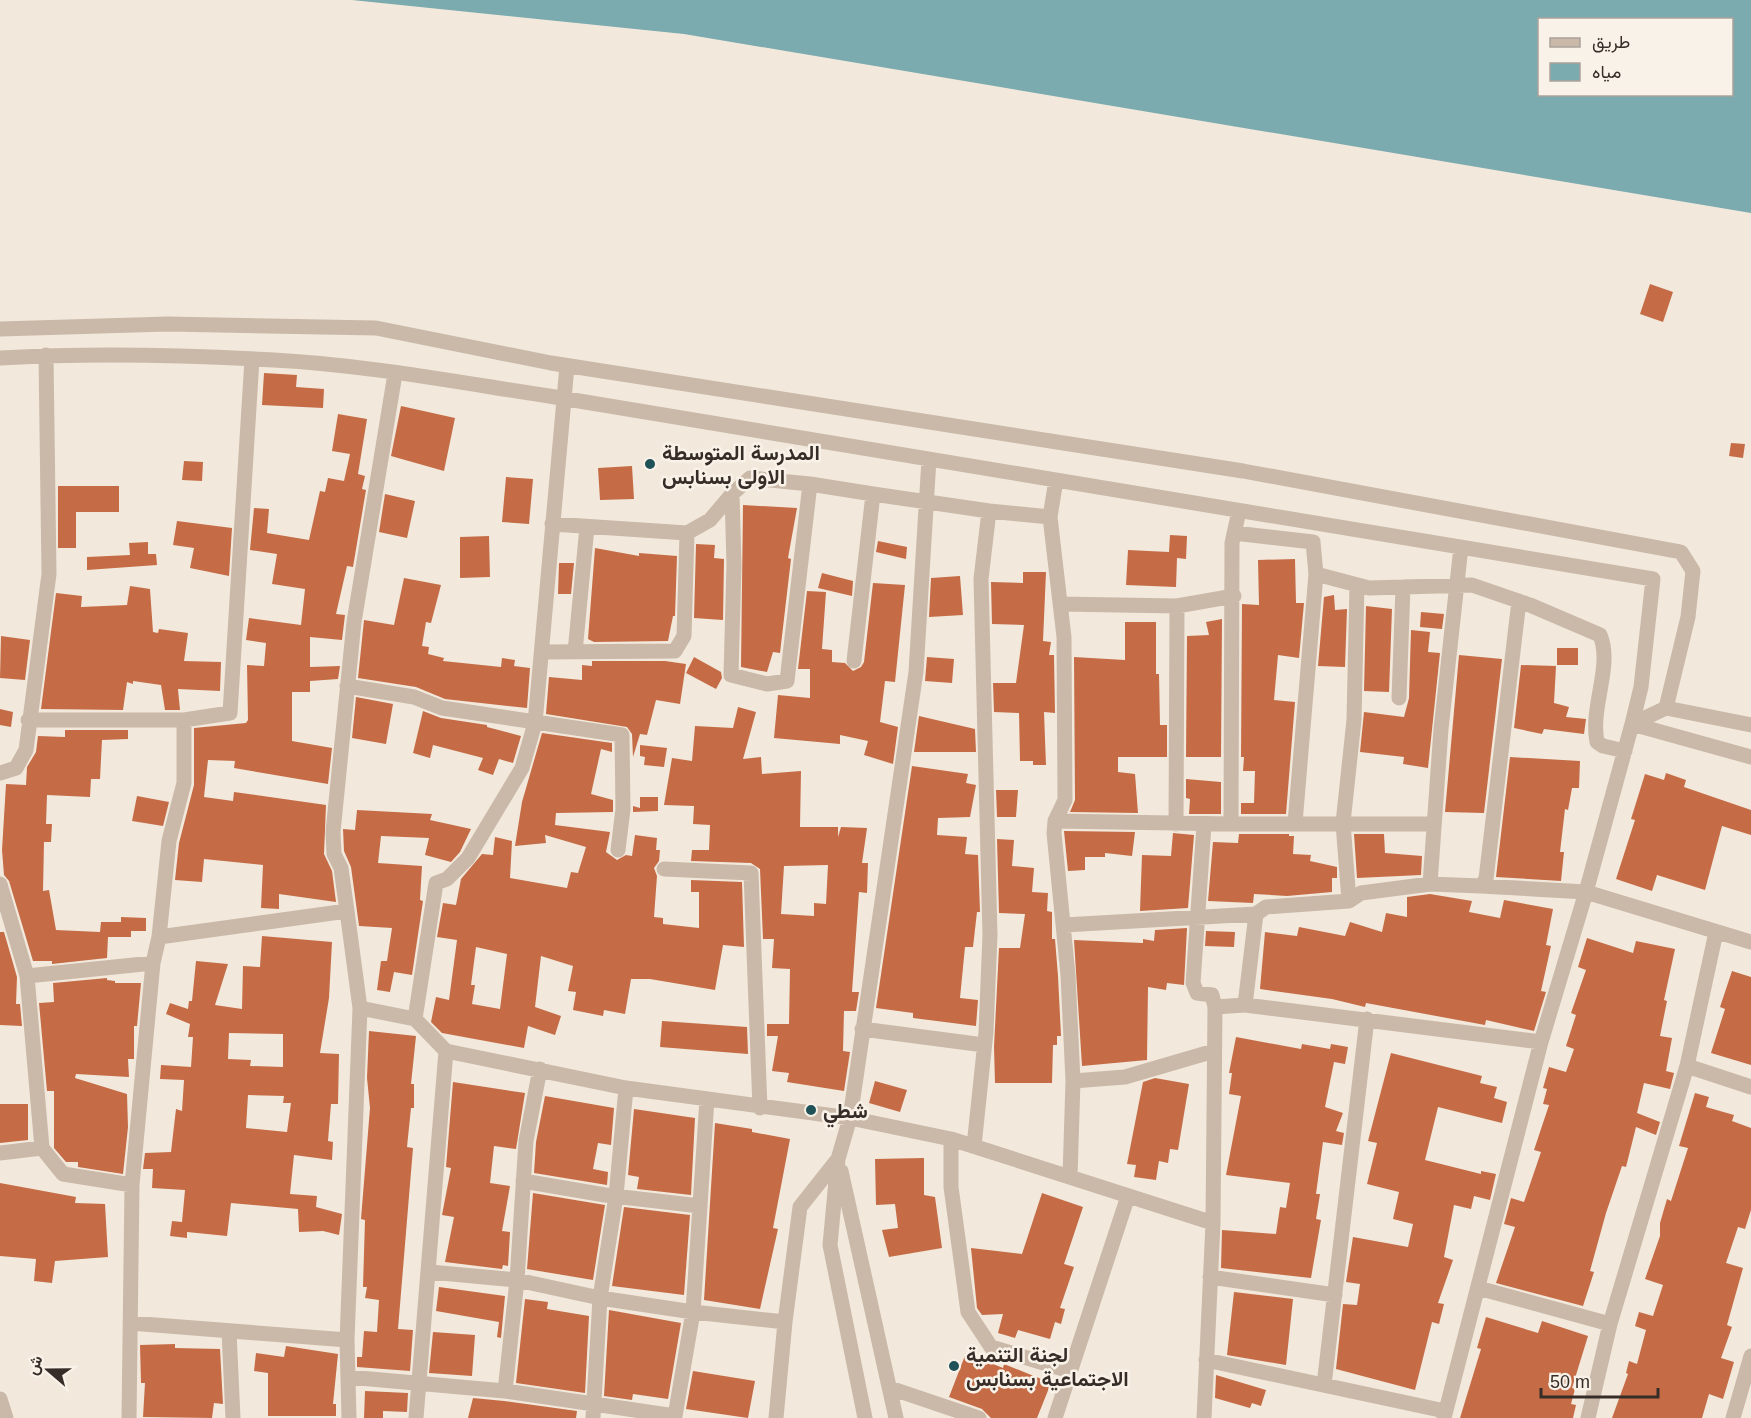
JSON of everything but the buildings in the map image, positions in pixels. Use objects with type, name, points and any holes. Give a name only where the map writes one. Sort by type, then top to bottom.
[{"type":"street","points":[[0,329],[168,324],[376,328],[567,366],[1243,471],[1681,552],[1693,571],[1688,617],[1666,708]]},
{"type":"street","points":[[0,358],[46,355],[252,359],[395,374],[564,399],[1653,579],[1641,687],[1632,724],[1586,892],[1541,1042],[1445,1414],[1206,1360]]},
{"type":"street","points":[[0,772],[16,768],[23,760],[49,574],[46,355]]},
{"type":"street","points":[[28,720],[184,720],[230,713],[252,359]]},
{"type":"street","points":[[415,1019],[436,883],[447,879],[468,858],[522,768],[535,723],[567,366]]},
{"type":"street","points":[[349,1418],[347,1340],[360,1008],[341,867],[334,854],[333,832],[354,622],[395,374]]},
{"type":"street","points":[[864,1418],[830,1245],[838,1159],[850,1118],[916,672],[928,459]]},
{"type":"street","points":[[552,524],[687,532],[710,520],[732,494],[750,478],[810,484],[989,511],[1050,517]]},
{"type":"street","points":[[1056,480],[1050,517],[1064,637],[1065,800],[1055,821],[1074,1081],[1070,1177]]},
{"type":"street","points":[[732,494],[734,565],[731,675],[767,684],[787,681],[810,484]]},
{"type":"street","points":[[854,661],[873,494]]},
{"type":"street","points":[[974,1146],[984,1045],[990,935],[981,579],[989,511]]},
{"type":"street","points":[[1231,824],[1234,533],[1239,511]]},
{"type":"street","points":[[575,652],[586,527]]},
{"type":"street","points":[[543,652],[675,651],[684,636],[687,532]]},
{"type":"street","points":[[1234,533],[1313,542],[1316,574],[1295,823]]},
{"type":"street","points":[[1430,885],[1454,586],[1461,547]]},
{"type":"street","points":[[1316,574],[1369,588],[1472,585],[1519,601],[1600,635],[1606,650],[1597,698],[1597,742],[1603,746],[1625,751]]},
{"type":"street","points":[[1348,901],[1343,823],[1354,720],[1358,585]]},
{"type":"street","points":[[1399,698],[1403,587]]},
{"type":"street","points":[[1060,604],[1177,606],[1234,596]]},
{"type":"street","points":[[1482,886],[1488,871],[1519,601]]},
{"type":"street","points":[[1176,824],[1177,606]]},
{"type":"street","points":[[347,686],[414,698],[442,708],[622,735],[623,809],[618,850]]},
{"type":"street","points":[[1632,724],[1666,708],[1751,724]]},
{"type":"street","points":[[129,1418],[132,1185],[153,963],[159,937],[169,841],[184,783],[184,720]]},
{"type":"street","points":[[1632,724],[1751,757]]},
{"type":"street","points":[[1055,821],[1204,825],[1434,824]]},
{"type":"street","points":[[1204,825],[1193,983],[1197,993],[1212,995],[1215,1007],[1213,1223],[1204,1418]]},
{"type":"street","points":[[664,868],[751,873],[760,1108]]},
{"type":"street","points":[[0,884],[27,976],[42,1148],[63,1174],[132,1185]]},
{"type":"street","points":[[1064,925],[1256,914],[1266,907],[1348,901],[1361,893],[1430,885],[1482,886],[1586,892],[1751,942]]},
{"type":"street","points":[[159,937],[347,911]]},
{"type":"street","points":[[1245,1005],[1256,914]]},
{"type":"street","points":[[1588,1418],[1610,1324],[1687,1066],[1716,932]]},
{"type":"street","points":[[27,976],[153,963]]},
{"type":"street","points":[[1215,1007],[1245,1005],[1541,1042]]},
{"type":"street","points":[[360,1008],[415,1019],[446,1051],[626,1088],[760,1108],[850,1118],[951,1139],[1213,1223]]},
{"type":"street","points":[[1324,1385],[1367,1019]]},
{"type":"street","points":[[862,1029],[984,1045]]},
{"type":"street","points":[[416,1418],[430,1272],[446,1051]]},
{"type":"street","points":[[1074,1081],[1125,1077],[1214,1051]]},
{"type":"street","points":[[1687,1066],[1751,1087]]},
{"type":"street","points":[[505,1391],[517,1280],[526,1141],[540,1069]]},
{"type":"street","points":[[593,1411],[600,1298],[616,1196],[626,1088]]},
{"type":"street","points":[[348,1377],[505,1391],[593,1411],[675,1416],[693,1312],[707,1100]]},
{"type":"street","points":[[951,1139],[951,1187],[968,1312],[992,1347],[1070,1371]]},
{"type":"street","points":[[0,1153],[42,1148]]},
{"type":"street","points":[[776,1418],[785,1322],[800,1208],[838,1159]]},
{"type":"street","points":[[838,1159],[896,1418]]},
{"type":"street","points":[[523,1181],[616,1196],[700,1206]]},
{"type":"street","points":[[1055,1418],[1128,1196]]},
{"type":"street","points":[[430,1272],[517,1280],[600,1298],[693,1312],[785,1322]]},
{"type":"street","points":[[1210,1277],[1335,1295]]},
{"type":"street","points":[[1478,1288],[1610,1324]]},
{"type":"street","points":[[130,1323],[347,1340]]},
{"type":"street","points":[[229,1331],[233,1418]]},
{"type":"street","points":[[1732,1418],[1751,1357]]},
{"type":"street","points":[[890,1388],[979,1418]]},
{"type":"street","points":[[0,1399],[6,1418]]},
{"type":"water","points":[[352,0],[1751,0],[1751,213],[684,34]]},
{"type":"place","name":"المدرسة المتوسطة الاولى بسنابس","points":[[650,464]]},
{"type":"place","name":"شطي","points":[[811,1110]]},
{"type":"place","name":"لجنة التنمية الاجتماعية بسنابس","points":[[954,1366]]}]
